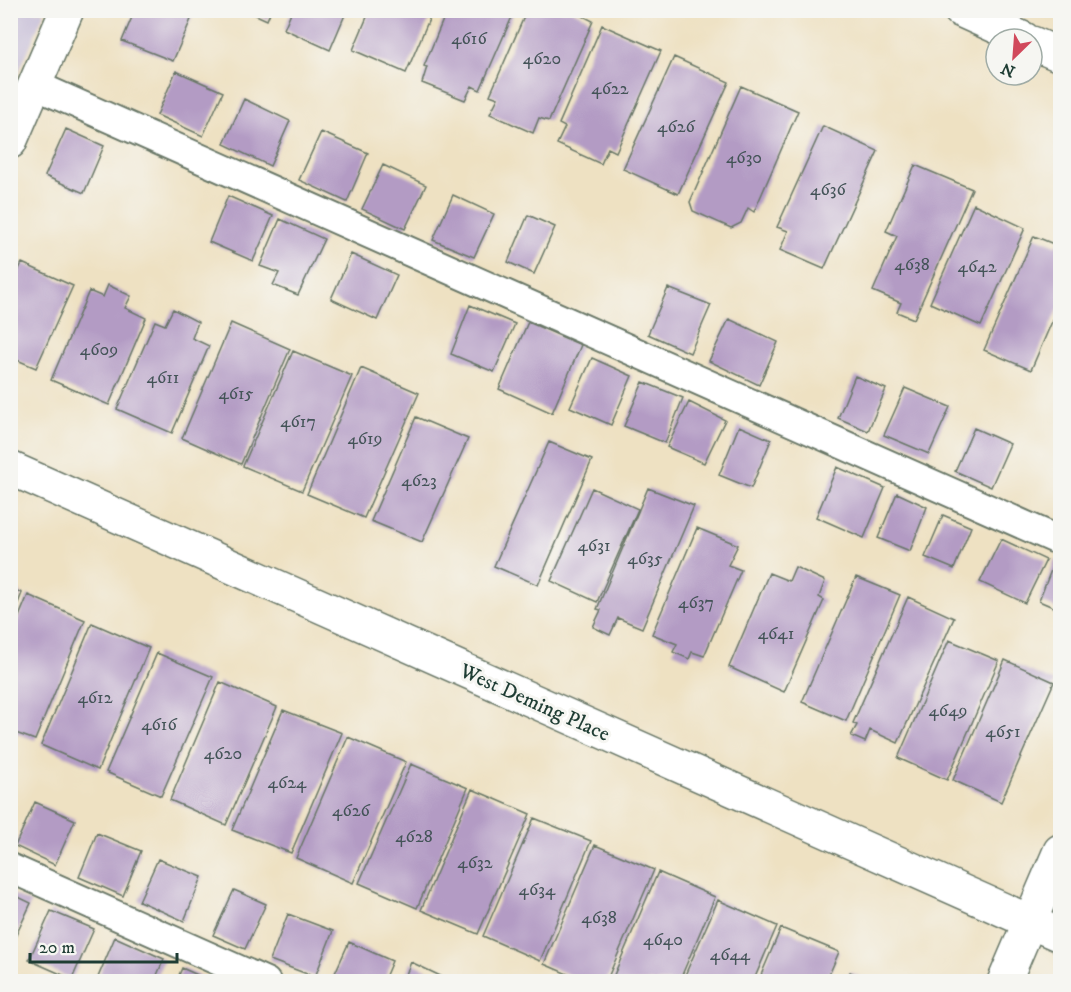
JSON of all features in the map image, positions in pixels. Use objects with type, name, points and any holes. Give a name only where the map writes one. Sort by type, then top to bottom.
[{"type":"street","points":[[10,142],[68,10]]},
{"type":"street","points":[[960,10],[998,27]]},
{"type":"street","points":[[1044,48],[1060,55]]},
{"type":"street","name":"West Deming Place","points":[[10,468],[1060,935]]},
{"type":"street","points":[[1004,981],[1060,851]]},
{"type":"lane","points":[[35,85],[1060,541]]},
{"type":"lane","points":[[10,868],[266,981]]},
{"type":"shaded area","points":[[10,11],[45,11],[11,90]]},
{"type":"building","points":[[135,10],[195,10],[173,61],[122,41]]},
{"type":"building","points":[[245,10],[271,10],[267,20]]},
{"type":"building","points":[[292,10],[347,10],[330,50],[284,29]]},
{"type":"building","points":[[370,10],[433,10],[406,73],[353,50]]},
{"type":"building","points":[[447,10],[515,10],[480,90],[472,86],[465,100],[422,83],[427,67],[424,66]]},
{"type":"building","points":[[527,10],[571,10],[593,21],[549,121],[539,118],[533,133],[490,114],[498,98],[490,95]]},
{"type":"building","points":[[602,25],[661,51],[616,152],[608,148],[601,164],[557,144],[565,127],[559,124]]},
{"type":"building","points":[[674,57],[729,82],[678,194],[623,169]]},
{"type":"building","points":[[176,71],[223,92],[203,136],[157,115]]},
{"type":"building","points":[[741,86],[798,111],[754,212],[748,208],[741,223],[731,228],[693,211],[690,202]]},
{"type":"building","points":[[244,99],[290,121],[270,166],[224,144]]},
{"type":"building","points":[[823,126],[878,151],[824,269],[780,250],[788,231],[777,227]]},
{"type":"building","points":[[66,129],[104,146],[84,193],[45,176]]},
{"type":"building","points":[[321,132],[368,153],[347,202],[299,180]]},
{"type":"building","points":[[383,165],[426,185],[405,229],[362,209]]},
{"type":"building","points":[[915,165],[972,189],[914,319],[897,312],[901,303],[873,291],[897,236],[886,231]]},
{"type":"building","points":[[453,195],[494,214],[474,257],[433,240]]},
{"type":"building","points":[[228,196],[273,216],[253,261],[209,242]]},
{"type":"building","points":[[974,204],[1025,228],[981,326],[930,303]]},
{"type":"building","points":[[528,215],[555,227],[534,274],[508,262]]},
{"type":"building","points":[[280,219],[324,239],[298,295],[273,285],[279,273],[260,266]]},
{"type":"building","points":[[1034,236],[1056,245],[1060,243],[1060,310],[1057,310],[1031,370],[984,350]]},
{"type":"building","points":[[351,254],[397,275],[377,320],[331,299]]},
{"type":"building","points":[[22,263],[73,286],[36,368],[10,357],[10,288]]},
{"type":"building","points":[[108,285],[131,296],[125,308],[146,318],[109,405],[51,380],[89,291],[103,297]]},
{"type":"building","points":[[668,288],[711,305],[690,353],[648,334]]},
{"type":"building","points":[[470,305],[515,324],[494,372],[451,354]]},
{"type":"building","points":[[173,309],[198,322],[192,338],[209,346],[172,433],[117,409],[155,321],[165,325]]},
{"type":"building","points":[[729,319],[778,342],[759,385],[709,361]]},
{"type":"building","points":[[528,322],[581,345],[552,413],[499,389]]},
{"type":"building","points":[[231,323],[290,349],[241,464],[182,438]]},
{"type":"building","points":[[293,351],[352,376],[302,491],[243,466]]},
{"type":"building","points":[[592,358],[632,376],[611,425],[570,407]]},
{"type":"building","points":[[361,368],[419,393],[364,518],[307,494]]},
{"type":"building","points":[[855,376],[886,389],[868,431],[838,418]]},
{"type":"building","points":[[643,382],[683,398],[665,443],[624,426]]},
{"type":"building","points":[[905,388],[950,407],[929,454],[884,435]]},
{"type":"building","points":[[689,402],[725,420],[704,463],[667,447]]},
{"type":"building","points":[[416,417],[468,439],[422,542],[371,521]]},
{"type":"building","points":[[739,426],[771,440],[751,488],[719,475]]},
{"type":"building","points":[[974,428],[1010,444],[991,487],[955,471]]},
{"type":"building","points":[[549,442],[592,460],[538,585],[494,566]]},
{"type":"building","points":[[837,467],[885,488],[864,538],[816,517]]},
{"type":"building","points":[[592,488],[638,509],[597,602],[551,581]]},
{"type":"building","points":[[648,488],[694,506],[642,628],[618,618],[610,635],[593,627],[601,610],[597,609]]},
{"type":"building","points":[[897,493],[927,507],[910,551],[878,538]]},
{"type":"building","points":[[943,515],[971,527],[954,569],[925,557]]},
{"type":"building","points":[[697,528],[738,545],[728,565],[741,570],[704,656],[692,652],[689,659],[673,652],[677,644],[652,634]]},
{"type":"building","points":[[1001,539],[1046,560],[1025,603],[980,582]]},
{"type":"building","points":[[1055,560],[1060,562],[1060,610],[1039,601]]},
{"type":"building","points":[[795,567],[825,581],[819,597],[824,600],[784,692],[729,667],[769,573],[789,581]]},
{"type":"building","points":[[856,577],[900,595],[846,721],[802,702]]},
{"type":"building","points":[[10,588],[22,593],[11,621],[10,621]]},
{"type":"building","points":[[28,595],[85,620],[35,740],[10,731],[10,638]]},
{"type":"building","points":[[908,597],[954,618],[898,743],[870,730],[865,742],[851,736],[857,725],[853,723]]},
{"type":"building","points":[[92,623],[149,648],[98,770],[41,745]]},
{"type":"building","points":[[949,640],[999,661],[947,780],[898,758]]},
{"type":"building","points":[[157,653],[213,677],[161,796],[106,772]]},
{"type":"building","points":[[1005,660],[1054,682],[1001,802],[953,780]]},
{"type":"building","points":[[220,682],[277,707],[226,825],[170,800]]},
{"type":"building","points":[[283,710],[342,733],[291,853],[232,830]]},
{"type":"building","points":[[348,737],[406,762],[353,883],[296,858]]},
{"type":"building","points":[[411,764],[468,788],[417,908],[359,883]]},
{"type":"building","points":[[472,789],[530,814],[478,934],[421,910]]},
{"type":"building","points":[[35,802],[75,820],[55,865],[15,846]]},
{"type":"building","points":[[534,818],[591,841],[540,961],[483,936]]},
{"type":"building","points":[[97,833],[141,851],[123,896],[79,877]]},
{"type":"building","points":[[595,845],[654,870],[606,982],[586,982],[544,964]]},
{"type":"building","points":[[158,859],[202,877],[184,921],[139,901]]},
{"type":"building","points":[[658,872],[715,897],[679,982],[611,982]]},
{"type":"building","points":[[234,890],[266,904],[245,949],[213,935]]},
{"type":"building","points":[[10,893],[31,903],[10,948]]},
{"type":"building","points":[[718,900],[777,926],[753,982],[682,982]]},
{"type":"building","points":[[51,911],[94,929],[72,979],[29,960]]},
{"type":"building","points":[[288,914],[333,931],[315,977],[270,960]]},
{"type":"building","points":[[781,928],[839,952],[826,982],[758,982]]},
{"type":"building","points":[[115,937],[164,959],[154,982],[96,982]]},
{"type":"building","points":[[349,942],[392,961],[383,982],[331,982]]},
{"type":"building","points":[[411,962],[453,982],[403,982]]},
{"type":"building","points":[[182,968],[213,982],[176,982]]},
{"type":"building","points":[[850,972],[871,982],[846,982]]}]
